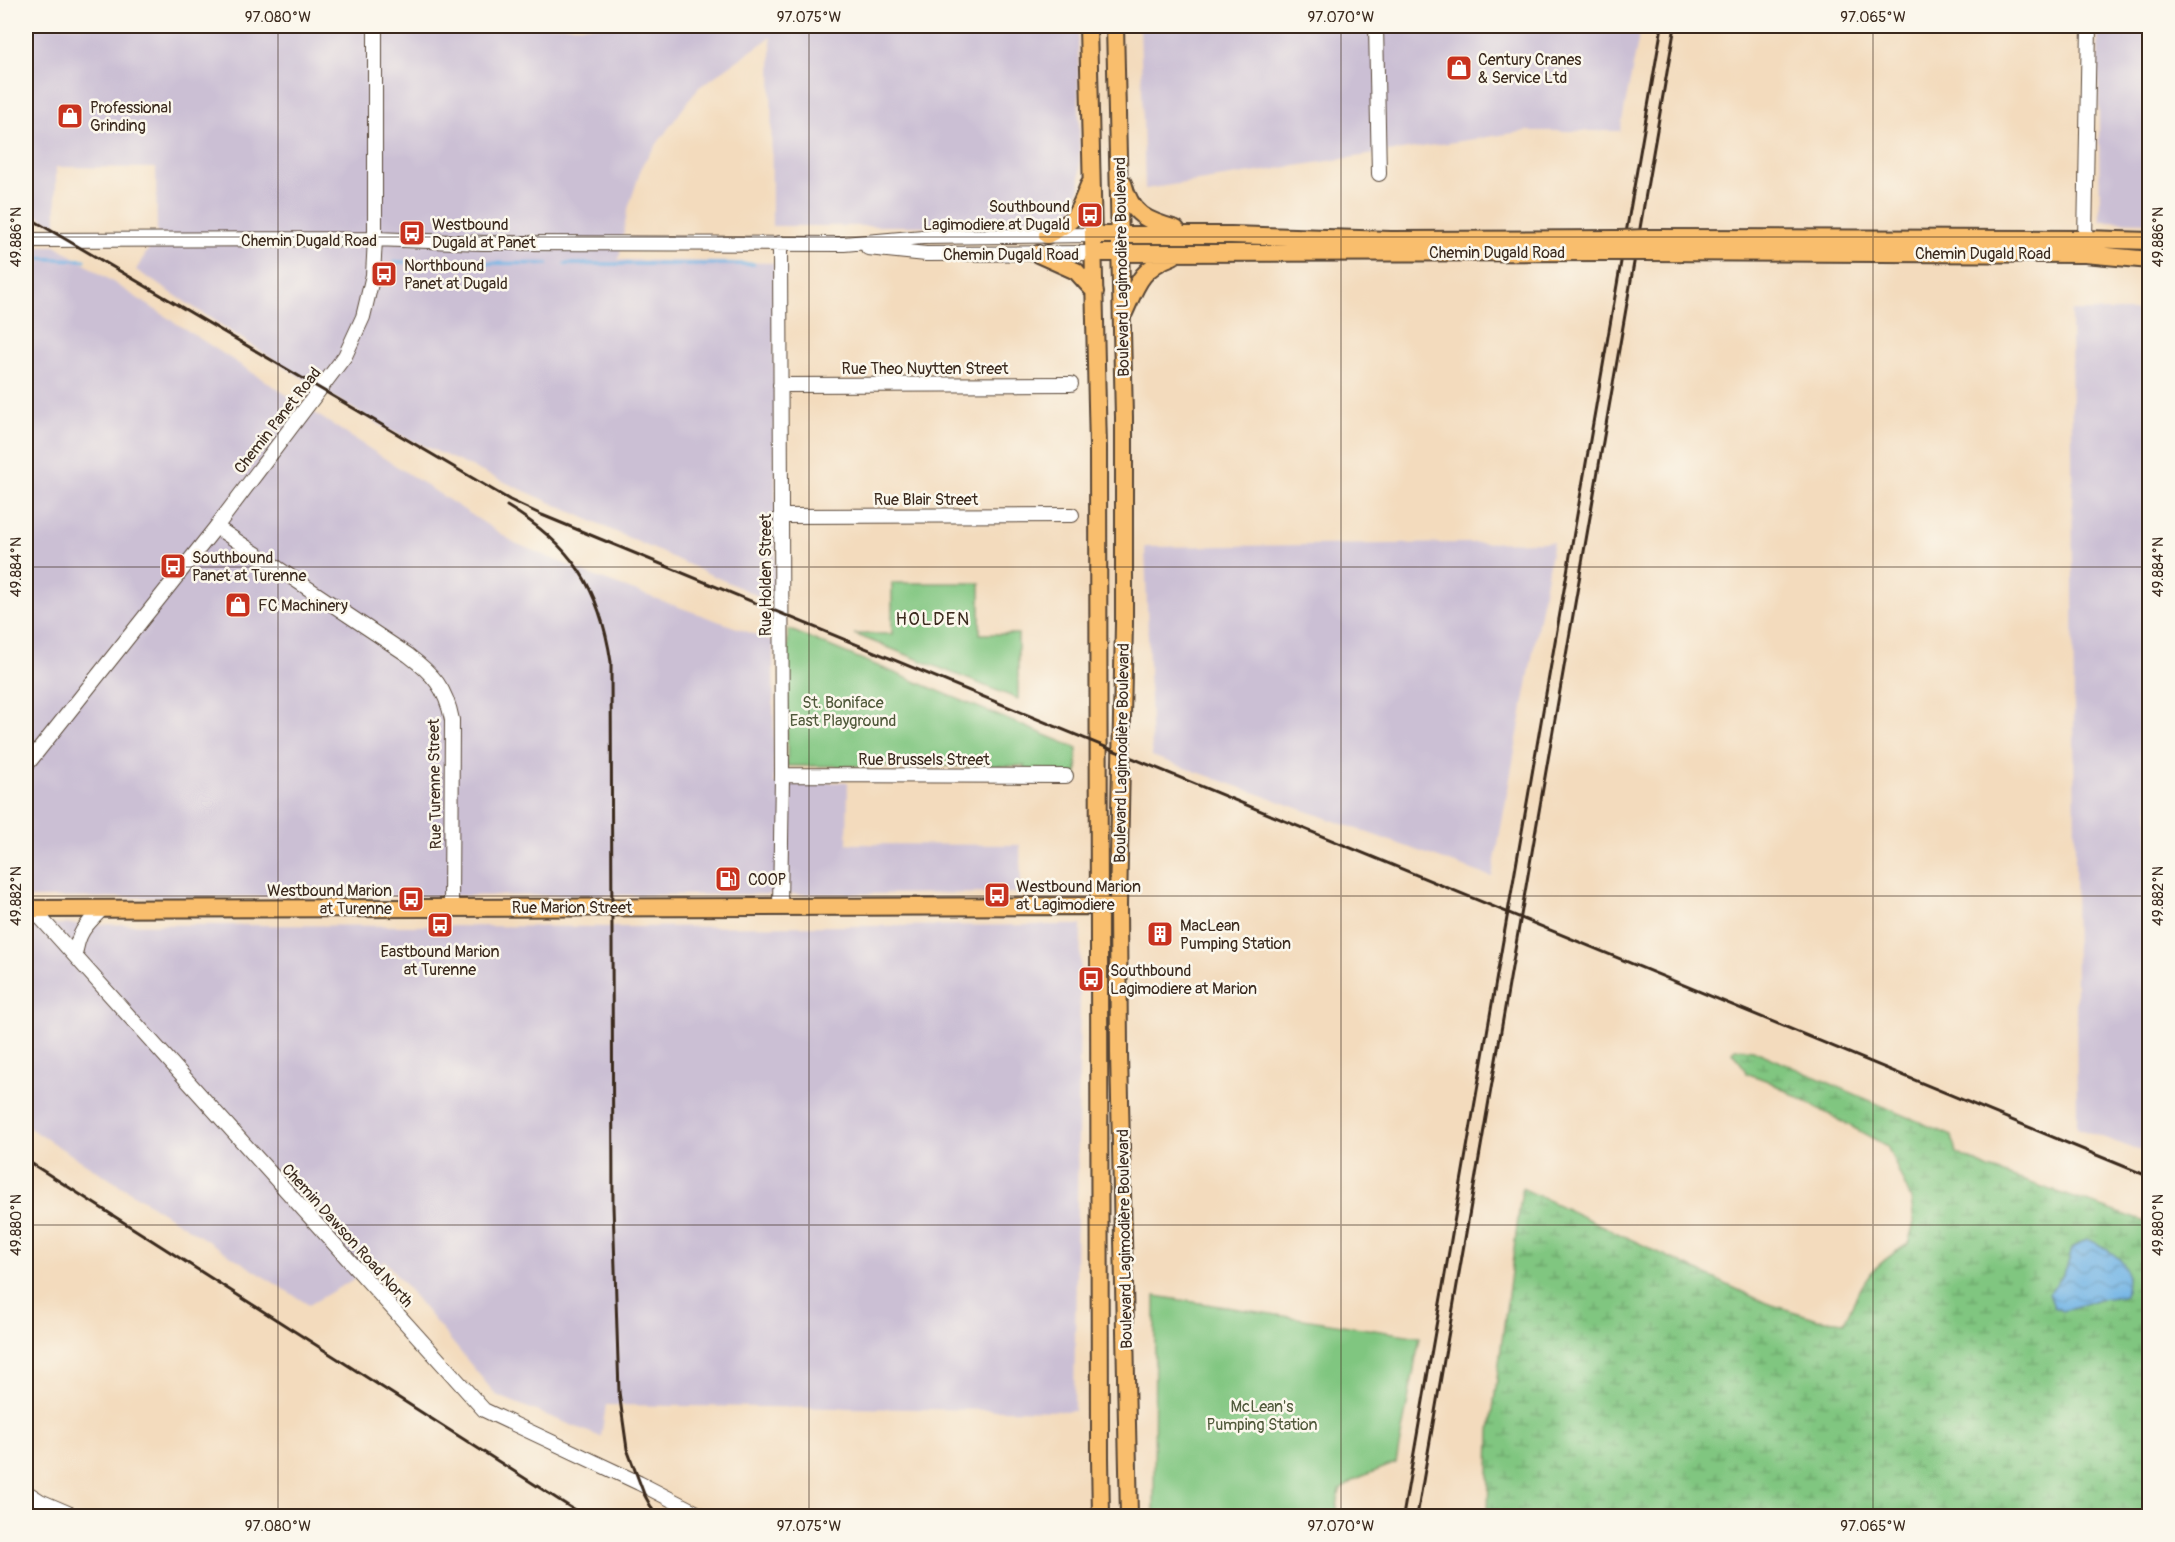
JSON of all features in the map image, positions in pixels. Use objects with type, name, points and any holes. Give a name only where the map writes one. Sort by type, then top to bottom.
[{"type":"main road","name":"Boulevard Lagimodière Boulevard","points":[[1088,26],[1098,467],[1101,1516]]},
{"type":"main road","name":"Boulevard Lagimodière Boulevard","points":[[1115,26],[1125,462],[1118,905],[1129,1516]]},
{"type":"main road","points":[[1119,165],[1125,193],[1137,213],[1158,224],[1194,235]]},
{"type":"main road","points":[[1047,235],[1064,227],[1079,212],[1092,178]]},
{"type":"main road","name":"Chemin Dugald Road","points":[[1094,235],[1194,235],[1618,245]]},
{"type":"main road","name":"Chemin Dugald Road","points":[[1094,254],[2085,239],[2150,241]]},
{"type":"main road","name":"Chemin Dugald Road","points":[[1645,245],[2085,254],[2150,260]]},
{"type":"main road","points":[[1122,317],[1136,285],[1148,269],[1162,260],[1183,253]]},
{"type":"main road","points":[[1038,254],[1076,271],[1095,292]]},
{"type":"main road","name":"Rue Marion Street","points":[[28,907],[102,909],[1118,905]]},
{"type":"street","name":"Chemin Panet Road","points":[[26,766],[216,527],[345,356],[363,317],[373,275],[375,26]]},
{"type":"street","points":[[1376,26],[1379,174]]},
{"type":"street","points":[[2085,239],[2089,26]]},
{"type":"street","name":"Chemin Dugald Road","points":[[26,240],[375,239],[483,243],[844,244],[923,237],[1094,235]]},
{"type":"street","name":"Rue Holden Street","points":[[780,243],[782,775],[780,907]]},
{"type":"street","name":"Chemin Dugald Road","points":[[844,244],[926,254],[1094,254]]},
{"type":"street","name":"Rue Theo Nuytten Street","points":[[780,385],[1071,384]]},
{"type":"street","name":"Rue Blair Street","points":[[780,516],[1072,515]]},
{"type":"street","name":"Rue Turenne Street","points":[[216,527],[408,655],[439,683],[448,703],[452,720],[451,908]]},
{"type":"street","name":"Rue Brussels Street","points":[[782,775],[1066,776]]},
{"type":"street","name":"Chemin Dawson Road North","points":[[28,907],[75,956],[484,1410],[639,1483],[703,1516]]},
{"type":"street","points":[[75,956],[81,931],[102,909]]},
{"type":"street","points":[[26,1492],[44,1510],[75,1516]]},
{"type":"shaded area","points":[[26,26],[1078,26],[1080,187],[1070,216],[1046,226],[772,226],[771,37],[698,88],[643,163],[627,212],[619,260],[774,263],[776,604],[389,430],[321,390],[136,270],[157,235],[156,168],[56,167],[56,226],[26,209]]},
{"type":"shaded area","points":[[1140,26],[1641,26],[1620,131],[1527,131],[1145,189]]},
{"type":"shaded area","points":[[2098,26],[2149,26],[2149,222],[2100,221]]},
{"type":"shaded area","points":[[26,246],[57,246],[515,543],[596,577],[773,641],[774,783],[848,782],[847,844],[1020,845],[1021,893],[26,898]]},
{"type":"shaded area","points":[[2071,311],[2149,311],[2149,1154],[2077,1128]]},
{"type":"shaded area","points":[[1553,542],[1492,877],[1152,756],[1145,547]]},
{"type":"shaded area","points":[[26,924],[622,927],[1081,925],[1074,1411],[606,1405],[601,1437],[496,1395],[385,1261],[309,1305],[26,1126]]},
{"type":"green space","points":[[892,583],[980,583],[980,634],[1018,634],[1018,699],[854,634],[892,634]]},
{"type":"green space","name":"St. Boniface East Playground","points":[[788,629],[1077,748],[1077,781],[1025,781],[1025,766],[787,766]]},
{"type":"green space","points":[[1735,1048],[1753,1050],[1952,1136],[1956,1153],[1989,1169],[2149,1223],[2149,1516],[1488,1516],[1490,1432],[1522,1188],[1766,1303],[1818,1319],[1844,1322],[1868,1277],[1884,1261],[1908,1244],[1914,1223],[1911,1199],[1887,1146],[1768,1081],[1746,1073],[1732,1052]]},
{"type":"green space","name":"McLean's Pumping Station","points":[[1155,1296],[1420,1337],[1396,1463],[1358,1478],[1340,1490],[1336,1512],[1330,1516],[1154,1516]]},
{"type":"water","points":[[2086,1239],[2108,1250],[2123,1263],[2127,1277],[2125,1296],[2099,1299],[2063,1311],[2054,1307],[2049,1294],[2064,1273],[2072,1248]]},
{"type":"waterway","points":[[26,258],[85,260]]},
{"type":"waterway","points":[[395,262],[471,263]]},
{"type":"waterway","points":[[487,263],[548,264]]},
{"type":"waterway","points":[[565,264],[754,264]]},
{"type":"railway","points":[[1403,1516],[1662,26]]},
{"type":"railway","points":[[1417,1516],[1675,26]]},
{"type":"railway","points":[[26,216],[510,500],[542,515],[2150,1177]]},
{"type":"railway","points":[[507,506],[549,536],[566,553],[579,571],[599,612],[611,662],[613,1206],[619,1392],[627,1449],[644,1494],[656,1516]]},
{"type":"railway","points":[[26,1160],[584,1516]]},
{"type":"place","name":"Century Cranes & Service Ltd","points":[[1459,68]]},
{"type":"place","name":"Professional Grinding","points":[[70,116]]},
{"type":"place","name":"Southbound Lagimodiere at Dugald","points":[[1090,215]]},
{"type":"place","name":"Westbound Dugald at Panet","points":[[412,233]]},
{"type":"place","name":"Northbound Panet at Dugald","points":[[384,274]]},
{"type":"place","name":"Southbound Panet at Turenne","points":[[173,566]]},
{"type":"place","name":"FC Machinery","points":[[238,605]]},
{"type":"place","name":"COOP","points":[[728,879]]},
{"type":"place","name":"Westbound Marion at Lagimodiere","points":[[997,895]]},
{"type":"place","name":"Westbound Marion at Turenne","points":[[411,899]]},
{"type":"place","name":"Eastbound Marion at Turenne","points":[[440,925]]},
{"type":"place","name":"MacLean Pumping Station","points":[[1160,934]]},
{"type":"place","name":"Southbound Lagimodiere at Marion","points":[[1091,979]]},
{"type":"district","name":"HOLDEN","points":[[933,619]]}]
